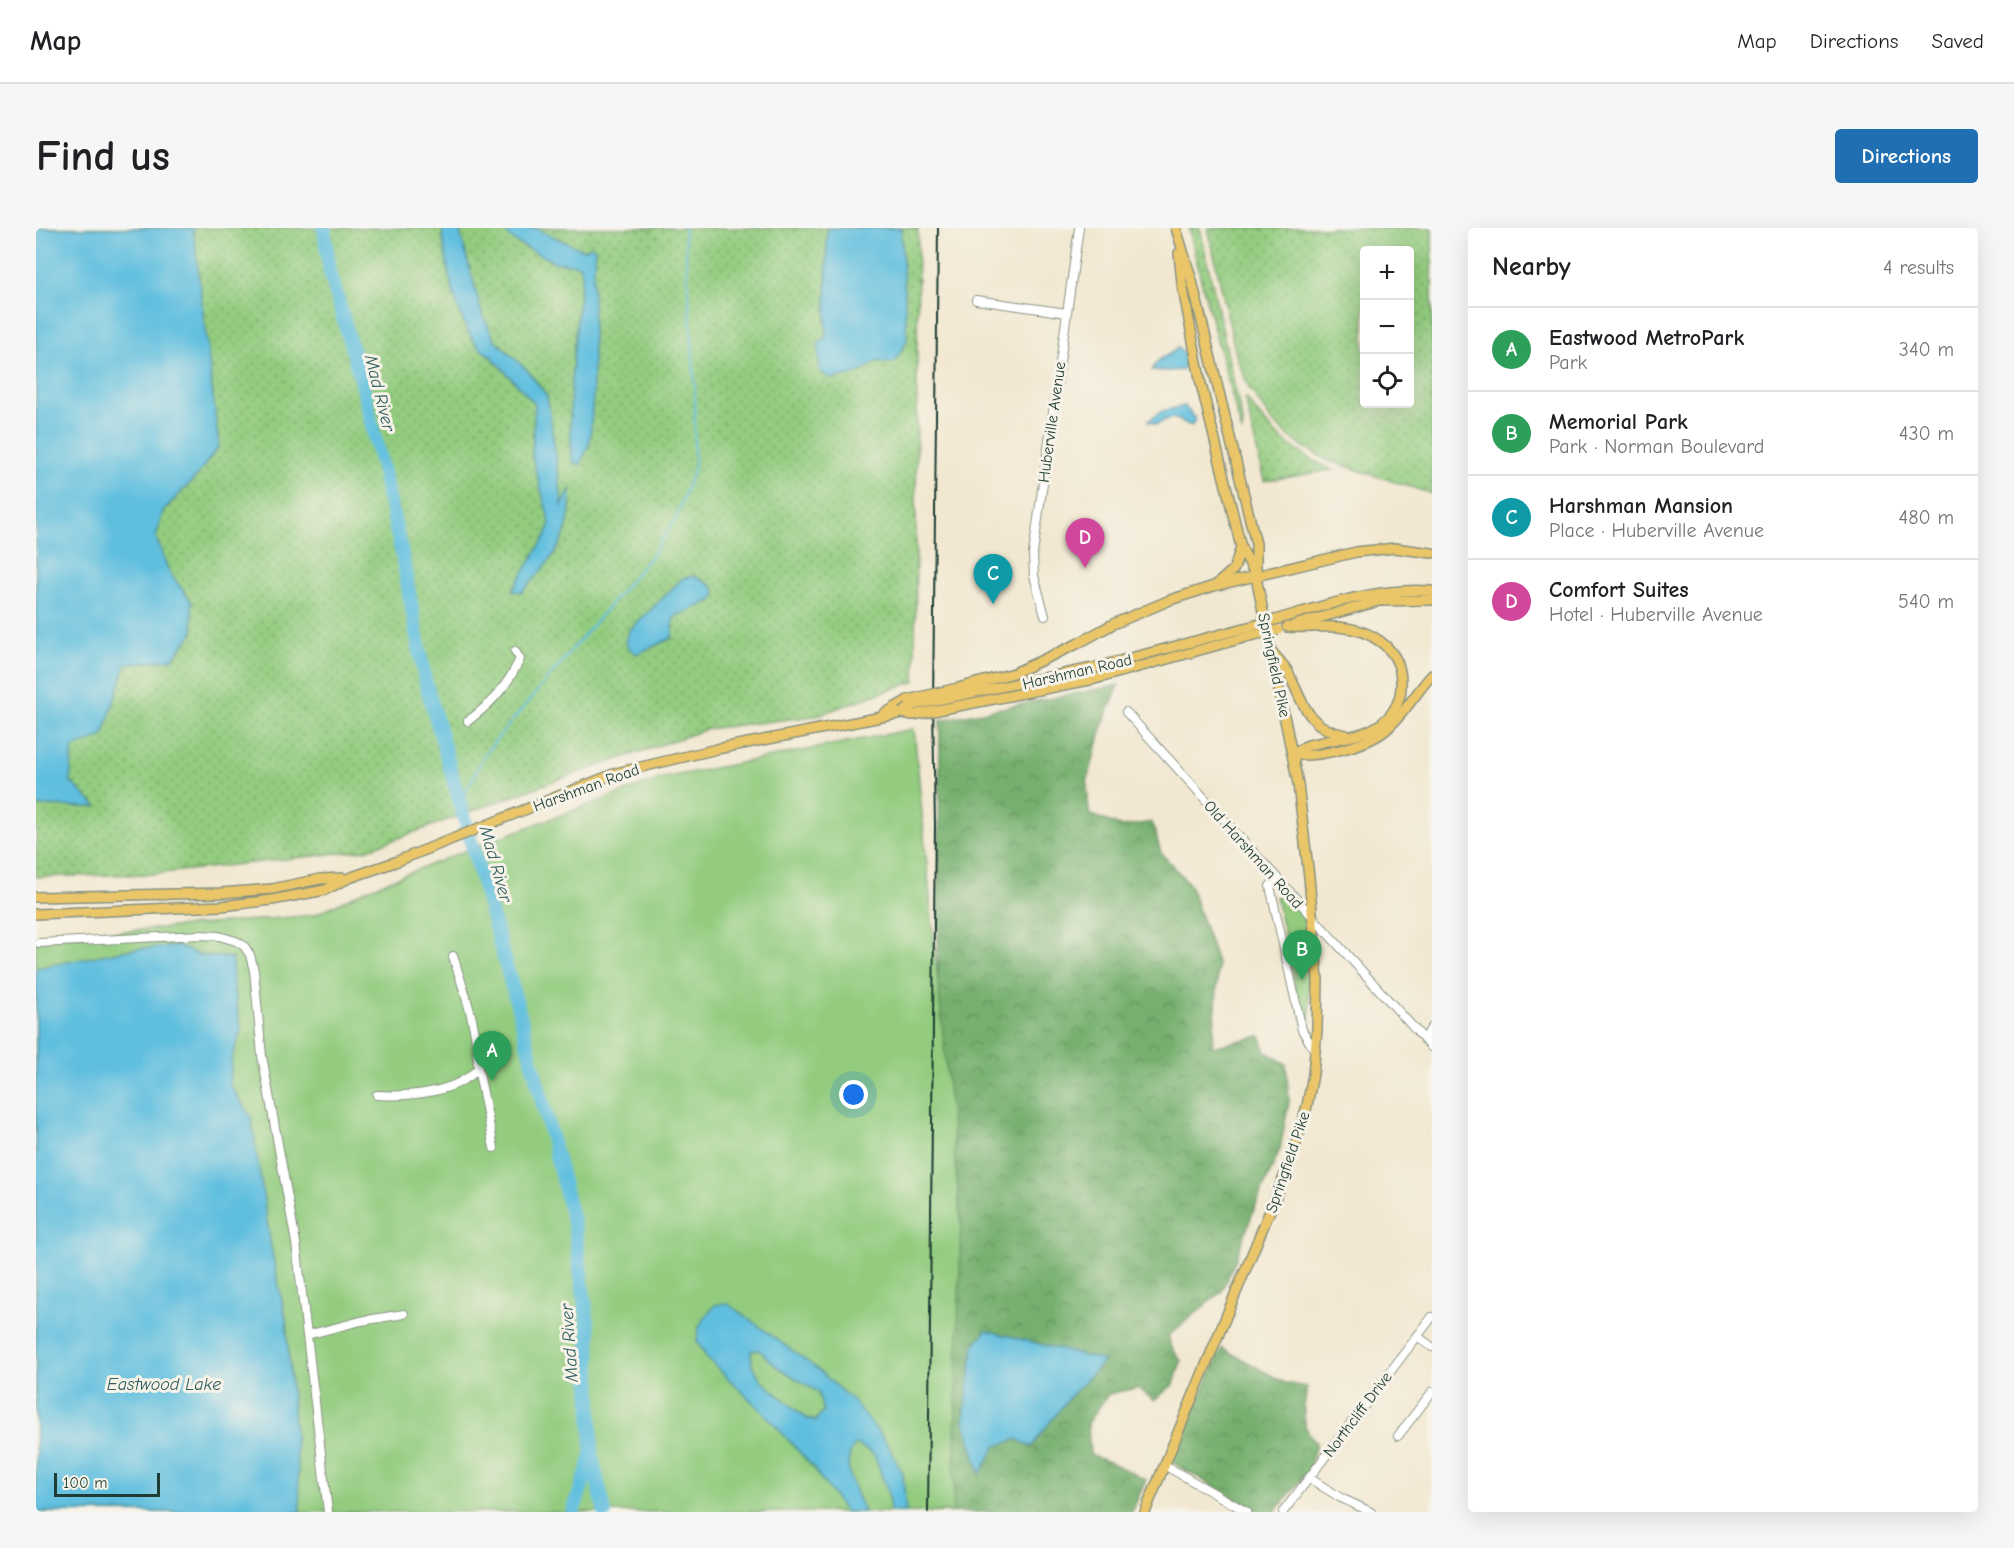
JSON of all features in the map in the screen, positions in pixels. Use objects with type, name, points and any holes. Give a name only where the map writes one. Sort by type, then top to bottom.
[{"type":"main road","name":"Springfield Pike","points":[[1177,233],[1182,283],[1201,384],[1241,547],[1256,577]]},
{"type":"main road","name":"Springfield Pike","points":[[1144,1512],[1291,1160],[1307,1106],[1315,1051],[1318,980],[1302,811],[1293,755],[1256,577],[1256,544],[1192,281],[1177,233]]},
{"type":"main road","points":[[1214,586],[1234,569],[1241,547]]},
{"type":"main road","points":[[877,718],[908,700],[957,692],[1014,673],[1122,620],[1170,600],[1214,586],[1356,552],[1395,548],[1432,552]]},
{"type":"main road","points":[[1280,626],[1370,595],[1411,590],[1432,591]]},
{"type":"main road","points":[[1253,630],[1280,626],[1379,601],[1432,600]]},
{"type":"main road","points":[[1280,626],[1338,627],[1353,629],[1376,638],[1393,654],[1399,665],[1401,677],[1399,698],[1395,708],[1382,724],[1360,734],[1305,746],[1293,755]]},
{"type":"main road","name":"Harshman Road","points":[[902,713],[913,705],[957,692],[1093,668],[1253,630]]},
{"type":"main road","name":"Harshman Road","points":[[36,914],[222,906],[272,900],[324,890],[593,781],[633,768],[902,713],[913,715],[1095,679],[1253,630]]},
{"type":"main road","points":[[1271,650],[1287,670],[1305,708],[1317,723],[1344,735],[1360,734]]},
{"type":"main road","points":[[1293,755],[1307,756],[1355,745],[1378,736],[1393,724],[1432,675]]},
{"type":"main road","name":"Harshman Road","points":[[36,897],[221,893],[272,889],[320,879],[349,878]]},
{"type":"street","name":"Huberville Avenue","points":[[1045,616],[1034,576],[1033,554],[1079,228]]},
{"type":"street","points":[[976,300],[1067,313]]},
{"type":"street","points":[[468,721],[490,704],[504,688],[520,658],[515,651]]},
{"type":"street","name":"Old Harshman Road","points":[[1126,712],[1432,1048]]},
{"type":"street","points":[[1277,880],[1270,886],[1295,1006],[1302,1030],[1315,1051]]},
{"type":"street","points":[[39,943],[210,935],[236,941],[248,950],[254,971],[262,1056],[296,1243],[328,1512]]},
{"type":"street","points":[[453,956],[475,1025],[478,1068],[494,1148]]},
{"type":"street","points":[[1424,1040],[1432,1027]]},
{"type":"street","points":[[377,1095],[438,1090],[471,1076],[478,1068]]},
{"type":"street","points":[[307,1335],[404,1314]]},
{"type":"street","name":"Northcliff Drive","points":[[1283,1512],[1432,1317]]},
{"type":"street","points":[[1418,1336],[1432,1347]]},
{"type":"street","points":[[1398,1436],[1432,1392]]},
{"type":"street","points":[[1164,1465],[1247,1512]]},
{"type":"street","points":[[1309,1478],[1341,1498],[1371,1512]]},
{"type":"green space","points":[[36,228],[918,228],[915,681],[815,716],[707,729],[543,785],[366,850],[154,874],[36,877]]},
{"type":"green space","points":[[1189,228],[1200,228],[1243,424],[1242,433],[1202,284]]},
{"type":"green space","points":[[1208,228],[1432,228],[1432,494],[1327,460],[1297,443],[1272,421],[1249,388],[1237,359]]},
{"type":"green space","points":[[1246,398],[1284,441],[1307,457],[1333,470],[1264,481]]},
{"type":"green space","points":[[1119,685],[1103,724],[1087,783],[1089,814],[1122,827],[1152,822],[1161,853],[1190,885],[1218,965],[1212,1047],[1260,1036],[1266,1052],[1286,1064],[1289,1102],[1280,1149],[1221,1292],[1168,1336],[1172,1348],[1181,1361],[1174,1384],[1154,1400],[1138,1388],[1108,1394],[1088,1423],[1090,1455],[1146,1480],[1132,1512],[934,1512],[940,720]]},
{"type":"green space","points":[[914,729],[961,1224],[953,1512],[36,1512],[36,939],[314,915],[368,889],[490,841],[663,778]]},
{"type":"green space","points":[[1280,894],[1296,906],[1306,923],[1309,1018],[1302,1018],[1276,897]]},
{"type":"green space","points":[[1222,1348],[1285,1383],[1307,1387],[1304,1423],[1316,1443],[1309,1470],[1275,1512],[1259,1512],[1171,1462]]},
{"type":"water","points":[[36,228],[193,228],[219,446],[196,477],[163,511],[156,538],[169,572],[192,602],[193,633],[172,659],[126,665],[103,736],[73,748],[70,781],[97,807],[36,806]]},
{"type":"water","points":[[442,228],[459,228],[482,314],[495,340],[528,371],[547,396],[562,506],[570,489],[568,520],[559,546],[543,569],[522,592],[512,591],[547,534],[550,523],[532,456],[535,404],[491,356],[480,348],[470,334],[455,299],[446,260]]},
{"type":"water","points":[[501,228],[535,228],[583,250],[592,246],[596,250],[593,278],[593,395],[590,442],[580,465],[573,462],[570,414],[572,367],[582,272],[579,265],[554,262],[515,242]]},
{"type":"water","points":[[827,228],[901,228],[907,340],[895,362],[877,361],[860,373],[831,379],[820,371],[818,345],[826,336]]},
{"type":"water","points":[[1178,347],[1184,354],[1185,365],[1181,370],[1152,370],[1161,358]]},
{"type":"water","points":[[1184,406],[1195,418],[1192,426],[1172,418],[1157,425],[1148,421],[1162,411]]},
{"type":"water","points":[[694,576],[711,585],[716,592],[713,600],[674,617],[672,638],[637,654],[629,648],[626,642],[629,631],[683,578]]},
{"type":"water","name":"Eastwood Lake","points":[[179,946],[199,955],[232,958],[233,984],[241,1031],[232,1057],[229,1084],[251,1117],[272,1253],[286,1319],[301,1512],[36,1512],[36,968],[133,949]]},
{"type":"water","points":[[727,1303],[816,1368],[854,1402],[886,1442],[903,1474],[906,1512],[890,1512],[888,1493],[874,1454],[856,1444],[849,1460],[850,1478],[864,1512],[845,1512],[811,1465],[766,1415],[707,1358],[697,1341],[699,1326],[715,1305]],"holes":[[[759,1350],[776,1366],[818,1392],[823,1411],[815,1421],[807,1419],[762,1381],[752,1365],[751,1351]]]},
{"type":"water","points":[[986,1330],[1104,1361],[1067,1400],[1031,1447],[1017,1439],[996,1446],[980,1474],[964,1419],[974,1345]]},
{"type":"waterway","name":"Mad River","points":[[324,228],[330,272],[363,387],[402,554],[425,680],[519,1011],[574,1225],[589,1332],[592,1457],[573,1512]]},
{"type":"waterway","points":[[460,803],[486,752],[651,556],[676,518],[694,467],[695,386],[684,228]]},
{"type":"waterway","points":[[592,1457],[605,1512]]},
{"type":"railway","points":[[928,1512],[938,228]]},
{"type":"place","name":"Comfort Suites","points":[[1085,568]]},
{"type":"place","name":"Harshman Mansion","points":[[993,604]]},
{"type":"place","name":"Memorial Park","points":[[1302,980]]},
{"type":"place","name":"Eastwood MetroPark","points":[[492,1081]]}]
